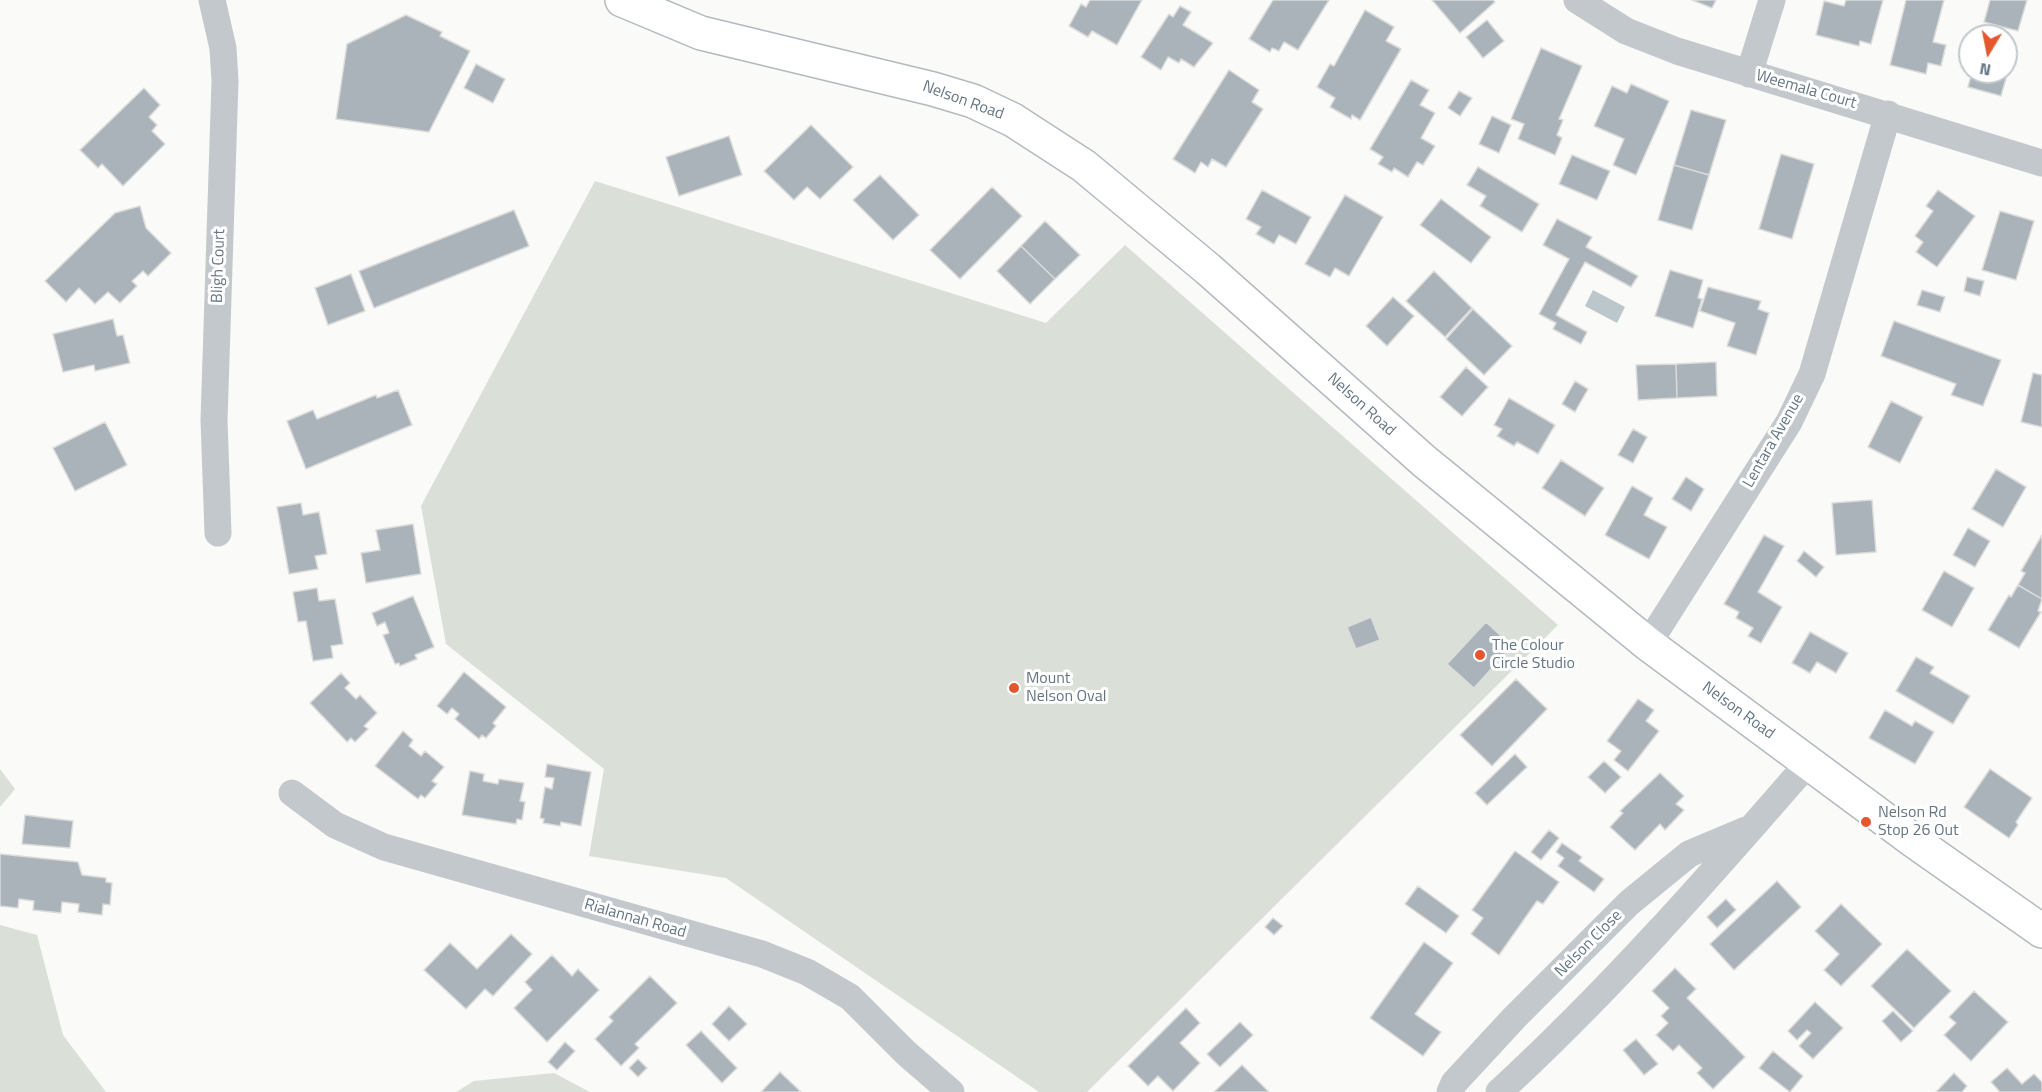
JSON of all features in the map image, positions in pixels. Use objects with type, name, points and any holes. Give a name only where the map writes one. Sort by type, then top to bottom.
[{"type":"main road","name":"Nelson Road","points":[[622,0],[701,33],[933,89],[973,101],[1013,120],[1084,166],[1208,269],[1424,461],[1648,644],[1914,842],[2042,931]]},
{"type":"street","name":"Bligh Court","points":[[213,0],[223,48],[225,81],[214,420],[218,533]]},
{"type":"street","name":"Weemala Court","points":[[1577,0],[1626,31],[1651,42],[2042,163]]},
{"type":"street","points":[[1749,74],[1772,0]]},
{"type":"street","name":"Lentara Avenue","points":[[1648,644],[1789,422],[1812,374],[1888,114]]},
{"type":"street","name":"Nelson Close","points":[[1499,1092],[1550,1045],[1752,827],[1809,762]]},
{"type":"street","name":"Rialannah Road","points":[[292,793],[335,825],[384,847],[762,954],[807,972],[850,997],[906,1053],[951,1092]]},
{"type":"street","name":"Nelson Close","points":[[1450,1092],[1454,1083],[1514,1018],[1629,903],[1689,854],[1752,827]]},
{"type":"shaded area","points":[[595,181],[1046,323],[1125,245],[1558,625],[1087,1092],[1039,1092],[726,878],[589,856],[604,769],[446,644],[421,506]]},
{"type":"shaded area","points":[[1593,290],[1625,307],[1617,323],[1585,306]]},
{"type":"shaded area","points":[[0,769],[15,789],[0,807]]},
{"type":"shaded area","points":[[0,925],[37,935],[63,1035],[106,1092],[0,1092]]},
{"type":"shaded area","points":[[554,1073],[590,1092],[456,1092],[474,1081]]},
{"type":"building","points":[[1090,0],[1142,0],[1117,45],[1092,31],[1088,37],[1069,26],[1081,4],[1086,7]]},
{"type":"building","points":[[1273,0],[1329,0],[1298,50],[1284,42],[1279,51],[1272,48],[1270,52],[1249,39]]},
{"type":"building","points":[[1432,0],[1493,0],[1495,2],[1460,33]]},
{"type":"building","points":[[1692,0],[1716,0],[1712,8]]},
{"type":"building","points":[[1846,0],[1883,0],[1871,44],[1860,41],[1859,46],[1816,35],[1824,1],[1844,6]]},
{"type":"building","points":[[1906,0],[1944,0],[1933,42],[1946,45],[1941,66],[1928,63],[1926,74],[1890,65]]},
{"type":"building","points":[[1990,0],[2027,0],[2018,31],[2018,24],[1984,22]]},
{"type":"building","points":[[1180,6],[1191,12],[1183,25],[1213,43],[1194,67],[1181,59],[1179,63],[1168,57],[1161,70],[1141,57],[1169,14],[1173,17]]},
{"type":"building","points":[[1365,10],[1394,27],[1386,41],[1401,49],[1360,120],[1352,115],[1351,119],[1330,107],[1335,98],[1317,87],[1330,64],[1334,66]]},
{"type":"building","points":[[406,15],[442,32],[440,36],[470,51],[429,132],[336,119],[347,44]]},
{"type":"building","points":[[1487,20],[1504,41],[1483,58],[1466,37]]},
{"type":"building","points":[[1541,48],[1582,66],[1559,119],[1563,120],[1557,135],[1562,138],[1555,155],[1518,139],[1524,124],[1511,119]]},
{"type":"building","points":[[476,64],[505,79],[493,103],[464,88]]},
{"type":"building","points":[[1229,70],[1259,90],[1252,102],[1263,109],[1226,167],[1212,159],[1208,167],[1201,162],[1195,173],[1173,159]]},
{"type":"building","points":[[1411,80],[1429,90],[1420,105],[1435,113],[1421,138],[1435,146],[1423,165],[1417,162],[1408,177],[1394,168],[1392,172],[1378,164],[1383,157],[1370,149]]},
{"type":"building","points":[[1631,84],[1669,101],[1636,175],[1613,165],[1624,139],[1594,126],[1612,86],[1627,93]]},
{"type":"building","points":[[1969,84],[2004,84],[2001,96],[1968,87]]},
{"type":"building","points":[[144,88],[160,105],[149,117],[157,125],[152,131],[165,144],[123,186],[102,164],[98,168],[80,150]]},
{"type":"building","points":[[1459,91],[1472,98],[1460,116],[1448,108]]},
{"type":"building","points":[[1691,110],[1726,120],[1709,175],[1674,165]]},
{"type":"building","points":[[1492,116],[1511,125],[1499,153],[1479,144]]},
{"type":"building","points":[[811,125],[853,167],[820,199],[807,187],[794,200],[764,171]]},
{"type":"building","points":[[729,136],[742,175],[679,196],[666,157]]},
{"type":"building","points":[[1781,154],[1814,164],[1792,239],[1759,229]]},
{"type":"building","points":[[1572,155],[1610,171],[1597,200],[1559,184]]},
{"type":"building","points":[[1674,165],[1709,175],[1692,230],[1658,220]]},
{"type":"building","points":[[1478,167],[1539,204],[1522,232],[1480,206],[1486,196],[1467,185]]},
{"type":"building","points":[[880,175],[919,215],[893,240],[853,200]]},
{"type":"building","points":[[992,187],[1022,216],[960,279],[930,250]]},
{"type":"building","points":[[1262,190],[1311,217],[1296,244],[1279,235],[1274,244],[1256,234],[1261,227],[1246,219]]},
{"type":"building","points":[[1938,190],[1975,216],[1937,267],[1916,252],[1923,242],[1915,236],[1933,211],[1926,206]]},
{"type":"building","points":[[1345,195],[1383,217],[1349,276],[1335,268],[1330,277],[1305,264]]},
{"type":"building","points":[[1441,199],[1491,237],[1471,263],[1420,225]]},
{"type":"building","points":[[140,206],[146,228],[171,253],[148,276],[143,271],[132,281],[137,286],[120,303],[108,292],[95,304],[79,288],[66,302],[45,281],[115,213]]},
{"type":"building","points":[[514,210],[529,246],[374,308],[359,271]]},
{"type":"building","points":[[2000,211],[2034,221],[2016,280],[1982,270]]},
{"type":"building","points":[[1557,219],[1592,237],[1586,247],[1638,276],[1631,287],[1585,262],[1556,315],[1587,332],[1581,344],[1553,329],[1556,323],[1539,314],[1569,259],[1543,245]]},
{"type":"building","points":[[1045,221],[1080,255],[1055,279],[1021,246]]},
{"type":"building","points":[[1021,246],[1055,279],[1030,304],[997,271]]},
{"type":"building","points":[[1670,270],[1703,280],[1698,298],[1702,299],[1693,328],[1655,316]]},
{"type":"building","points":[[1434,271],[1472,308],[1445,337],[1406,301]]},
{"type":"building","points":[[351,274],[365,311],[328,325],[315,288]]},
{"type":"building","points":[[1967,277],[1984,281],[1980,296],[1964,291]]},
{"type":"building","points":[[1708,287],[1761,301],[1758,309],[1769,313],[1756,355],[1727,346],[1735,323],[1700,311]]},
{"type":"building","points":[[1922,290],[1945,297],[1940,312],[1917,305]]},
{"type":"building","points":[[1393,297],[1414,316],[1387,346],[1366,326]]},
{"type":"building","points":[[1473,309],[1512,346],[1484,375],[1446,339]]},
{"type":"building","points":[[113,319],[117,336],[123,335],[130,363],[95,371],[94,365],[63,372],[53,334]]},
{"type":"building","points":[[1894,321],[2001,360],[1983,406],[1951,395],[1956,384],[1881,356]]},
{"type":"building","points":[[1716,362],[1717,396],[1677,398],[1676,364]]},
{"type":"building","points":[[1676,364],[1677,398],[1638,400],[1636,365]]},
{"type":"building","points":[[1466,367],[1488,387],[1462,416],[1440,397]]},
{"type":"building","points":[[2033,373],[2042,375],[2042,427],[2021,422]]},
{"type":"building","points":[[1575,381],[1588,389],[1575,412],[1562,404]]},
{"type":"building","points":[[398,390],[412,425],[306,469],[287,421],[313,410],[317,419],[376,395],[377,398]]},
{"type":"building","points":[[1509,398],[1555,425],[1538,454],[1517,442],[1514,446],[1497,436],[1502,429],[1494,425]]},
{"type":"building","points":[[1891,401],[1923,417],[1900,463],[1868,447]]},
{"type":"building","points":[[105,422],[127,465],[75,491],[53,448]]},
{"type":"building","points":[[1633,429],[1647,437],[1633,463],[1618,455]]},
{"type":"building","points":[[1561,460],[1604,488],[1585,516],[1542,488]]},
{"type":"building","points":[[1996,469],[2026,487],[2003,527],[1972,509]]},
{"type":"building","points":[[1686,477],[1704,489],[1691,511],[1672,499]]},
{"type":"building","points":[[1632,486],[1653,498],[1644,515],[1667,527],[1649,559],[1605,535]]},
{"type":"building","points":[[1872,500],[1876,552],[1836,555],[1832,503]]},
{"type":"building","points":[[301,503],[303,515],[319,512],[327,554],[315,556],[318,569],[289,574],[277,507]]},
{"type":"building","points":[[413,524],[421,574],[366,583],[361,553],[380,550],[376,530]]},
{"type":"building","points":[[1968,528],[1990,541],[1975,567],[1953,555]]},
{"type":"building","points":[[1764,535],[1784,546],[1758,592],[1782,607],[1761,643],[1748,636],[1753,628],[1736,618],[1739,612],[1724,604]]},
{"type":"building","points":[[2042,535],[2042,599],[2018,585],[2025,573],[2021,571]]},
{"type":"building","points":[[1804,551],[1824,567],[1816,577],[1797,561]]},
{"type":"building","points":[[1944,571],[1974,588],[1952,627],[1922,610]]},
{"type":"building","points":[[2018,585],[2042,599],[2038,611],[2041,612],[2019,648],[1988,630],[2009,595],[2011,597]]},
{"type":"building","points":[[317,588],[319,601],[335,599],[343,644],[331,646],[333,658],[313,661],[306,621],[298,622],[293,592]]},
{"type":"building","points":[[413,596],[434,647],[415,655],[417,659],[400,666],[399,663],[395,664],[383,635],[389,633],[385,622],[377,626],[372,613]]},
{"type":"building","points":[[1371,617],[1380,640],[1356,649],[1347,627]]},
{"type":"building","name":"The Colour Circle Studio","points":[[1486,622],[1512,646],[1474,688],[1447,664]]},
{"type":"building","points":[[1810,632],[1848,653],[1836,673],[1817,662],[1810,673],[1792,663]]},
{"type":"building","points":[[1916,657],[1934,667],[1930,673],[1970,696],[1953,724],[1896,691]]},
{"type":"building","points":[[464,672],[506,707],[493,723],[496,726],[486,738],[482,735],[479,739],[455,719],[459,714],[452,708],[447,714],[437,706]]},
{"type":"building","points":[[341,673],[350,683],[345,688],[356,699],[360,695],[377,713],[364,726],[368,729],[355,742],[351,738],[347,742],[310,703]]},
{"type":"building","points":[[1516,679],[1547,709],[1492,766],[1460,735]]},
{"type":"building","points":[[1638,699],[1654,710],[1646,721],[1659,731],[1628,771],[1614,760],[1621,751],[1607,741]]},
{"type":"building","points":[[1885,710],[1912,726],[1915,721],[1934,732],[1915,764],[1869,738]]},
{"type":"building","points":[[403,731],[413,740],[409,746],[421,756],[425,751],[444,767],[432,781],[437,784],[425,798],[421,795],[418,799],[375,766]]},
{"type":"building","points":[[1515,754],[1527,767],[1487,805],[1475,793]]},
{"type":"building","points":[[1604,761],[1621,777],[1605,793],[1588,777]]},
{"type":"building","points":[[547,764],[591,772],[581,826],[561,822],[560,826],[543,823],[544,819],[540,818],[545,787],[552,789],[554,778],[545,777]]},
{"type":"building","points":[[1990,769],[2032,798],[2016,822],[2018,825],[2009,838],[1964,807]]},
{"type":"building","points":[[470,771],[484,774],[483,781],[498,784],[499,779],[524,783],[520,801],[525,802],[522,820],[517,819],[516,824],[462,815]]},
{"type":"building","points":[[1660,773],[1684,796],[1676,804],[1684,810],[1665,830],[1660,824],[1635,850],[1610,827],[1623,813],[1620,811]]},
{"type":"building","points":[[25,815],[73,821],[70,848],[22,844]]},
{"type":"building","points":[[1549,830],[1559,838],[1541,860],[1531,852]]},
{"type":"building","points":[[1562,843],[1582,857],[1579,861],[1604,879],[1594,892],[1558,866],[1564,858],[1556,852]]},
{"type":"building","points":[[1515,851],[1559,882],[1543,904],[1537,901],[1499,955],[1471,934],[1483,918],[1472,910]]},
{"type":"building","points":[[0,854],[78,862],[82,875],[106,878],[106,882],[112,883],[110,905],[103,904],[102,915],[78,912],[79,904],[62,902],[61,913],[33,910],[34,901],[19,899],[18,908],[0,906]]},
{"type":"building","points":[[1777,881],[1801,907],[1734,970],[1710,944]]},
{"type":"building","points":[[1418,886],[1459,916],[1446,933],[1405,904]]},
{"type":"building","points":[[1726,899],[1736,910],[1717,928],[1707,917]]},
{"type":"building","points":[[1841,904],[1882,944],[1841,986],[1824,970],[1839,954],[1815,931]]},
{"type":"building","points":[[1273,918],[1283,926],[1274,935],[1265,927]]},
{"type":"building","points":[[511,934],[532,954],[493,996],[485,989],[466,1009],[424,970],[450,943],[477,969]]},
{"type":"building","points":[[1424,942],[1453,963],[1415,1014],[1441,1032],[1423,1056],[1370,1018]]},
{"type":"building","points":[[1907,949],[1951,991],[1914,1028],[1871,986]]},
{"type":"building","points":[[552,955],[572,976],[578,969],[599,990],[547,1042],[514,1008],[532,990],[525,982]]},
{"type":"building","points":[[1675,968],[1696,989],[1687,998],[1745,1057],[1713,1089],[1697,1073],[1702,1068],[1679,1045],[1673,1051],[1656,1035],[1668,1023],[1661,1016],[1669,1008],[1652,991]]},
{"type":"building","points":[[650,976],[677,1003],[635,1044],[639,1048],[621,1066],[595,1039],[613,1021],[609,1017]]},
{"type":"building","points":[[1974,991],[2008,1022],[1971,1061],[1944,1035],[1956,1023],[1949,1017]]},
{"type":"building","points":[[1815,1002],[1843,1028],[1813,1059],[1799,1046],[1811,1033],[1807,1030],[1797,1040],[1788,1031]]},
{"type":"building","points":[[729,1006],[747,1024],[729,1041],[712,1024]]},
{"type":"building","points":[[1186,1008],[1200,1023],[1180,1043],[1200,1063],[1173,1091],[1158,1076],[1148,1086],[1128,1066]]},
{"type":"building","points":[[1893,1011],[1913,1031],[1901,1042],[1882,1021]]},
{"type":"building","points":[[1240,1022],[1253,1035],[1220,1067],[1207,1054]]},
{"type":"building","points":[[701,1031],[737,1068],[722,1083],[686,1045]]},
{"type":"building","points":[[1636,1039],[1658,1064],[1644,1075],[1623,1050]]},
{"type":"building","points":[[565,1042],[575,1051],[557,1070],[548,1062]]},
{"type":"building","points":[[1773,1051],[1803,1076],[1790,1092],[1759,1068]]},
{"type":"building","points":[[638,1059],[647,1068],[638,1077],[629,1068]]},
{"type":"building","points":[[1242,1065],[1269,1092],[1214,1092]]},
{"type":"building","points":[[2007,1068],[2022,1084],[2034,1074],[2042,1082],[2042,1092],[2000,1092],[1991,1082]]},
{"type":"building","points":[[780,1072],[801,1092],[761,1092]]},
{"type":"building","points":[[1954,1073],[1967,1086],[1962,1092],[1936,1092]]},
{"type":"place","name":"The Colour Circle Studio","points":[[1480,655]]},
{"type":"place","name":"Mount Nelson Oval","points":[[1014,688]]},
{"type":"place","name":"Nelson Rd Stop 26 Out","points":[[1866,822]]}]
